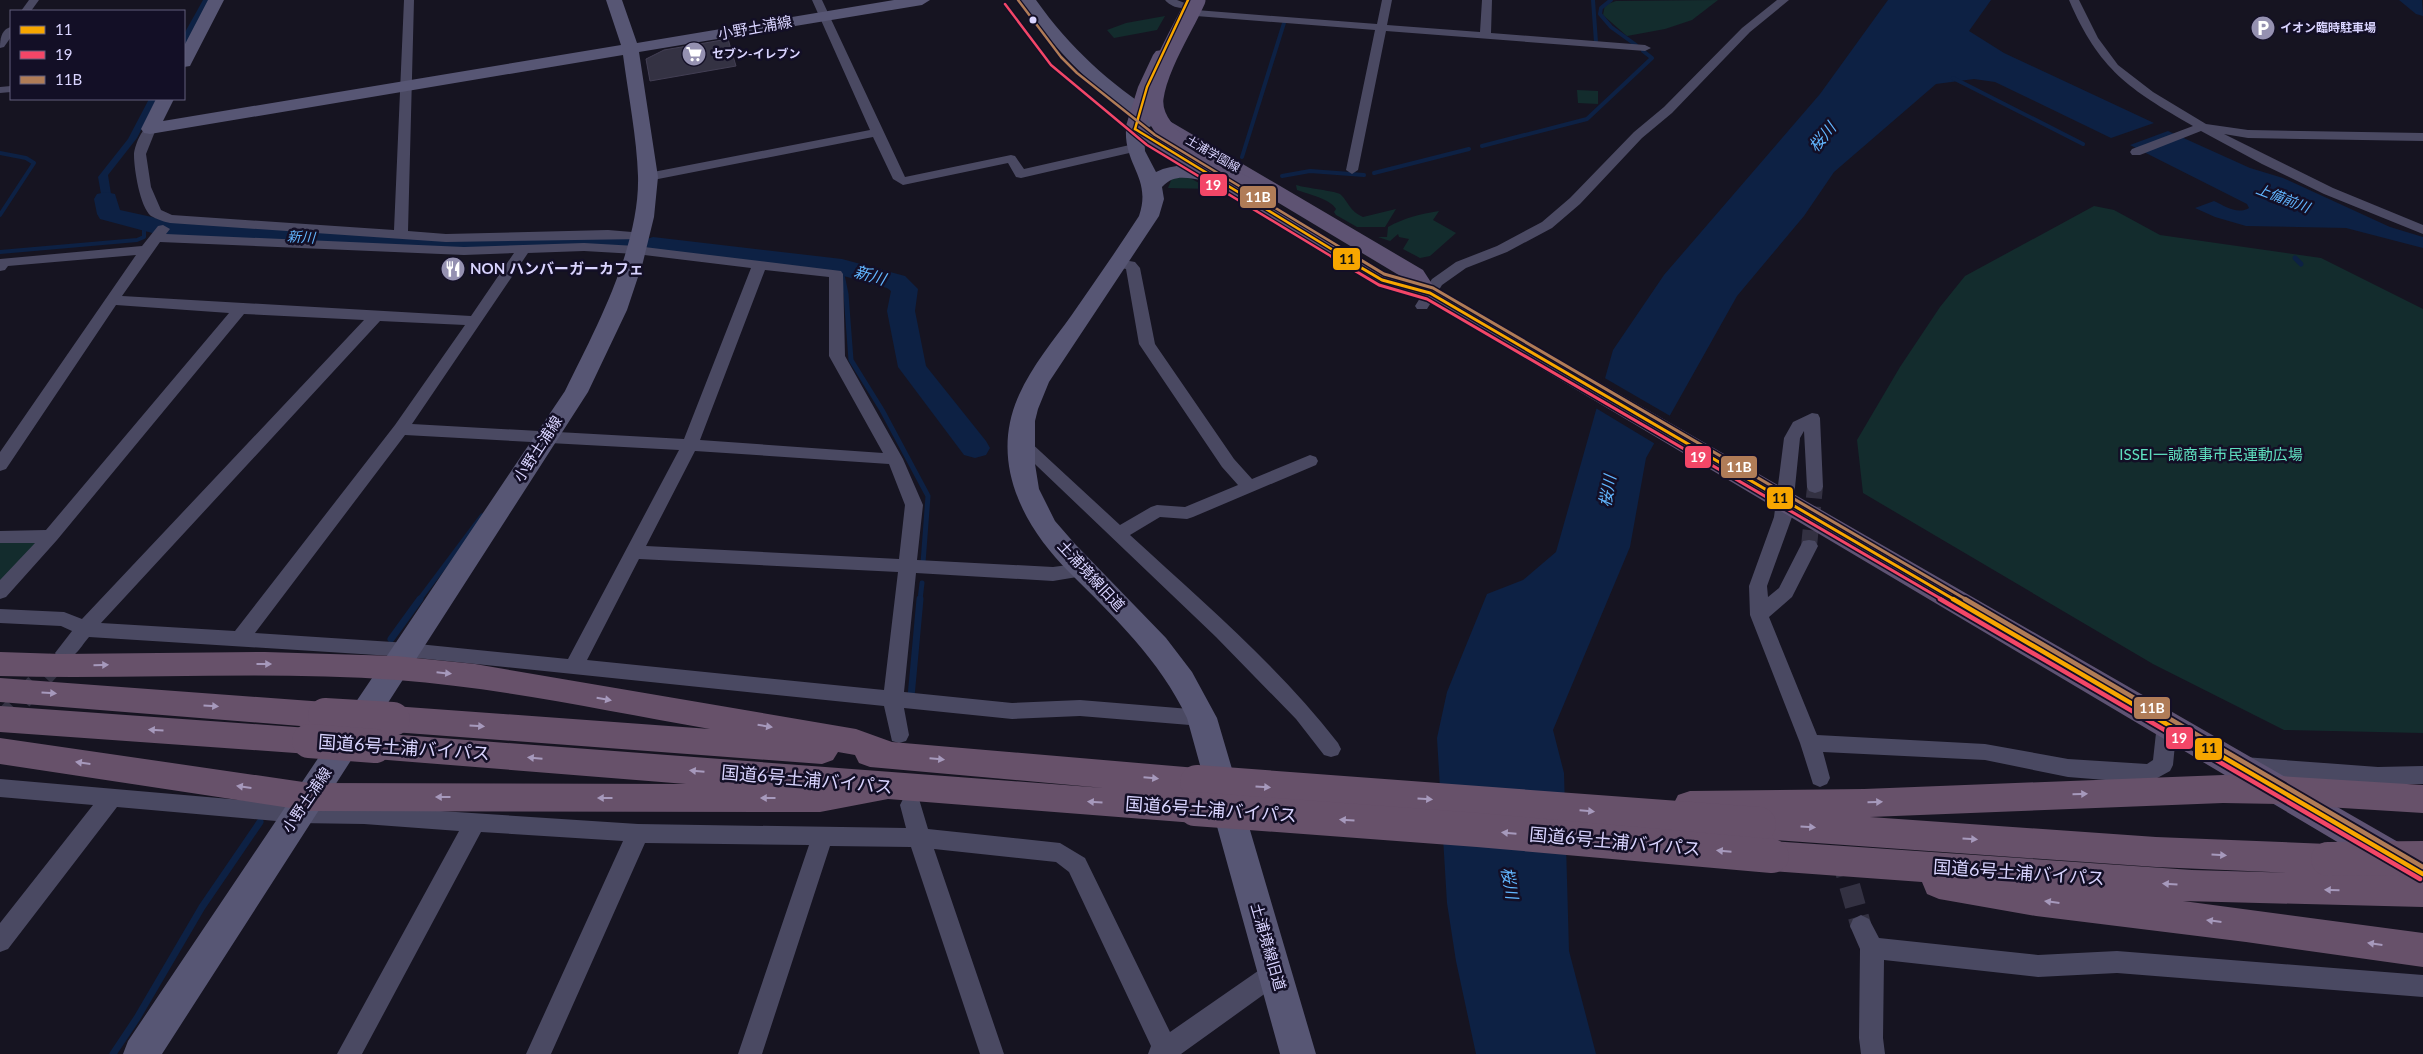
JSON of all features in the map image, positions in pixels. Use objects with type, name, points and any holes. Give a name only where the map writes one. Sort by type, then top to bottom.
[{"type":"highway","points":[[0,664],[61,666],[265,664],[402,659],[475,676],[856,742],[896,770]]},
{"type":"highway","name":"国道6号土浦バイパス","points":[[0,690],[317,728],[376,746],[896,770]]},
{"type":"highway","name":"国道6号土浦バイパス","points":[[0,719],[317,728],[393,719],[896,770],[1196,796],[1488,831],[1784,857],[2192,886],[2381,892],[2423,891]]},
{"type":"highway","points":[[0,750],[304,805],[820,798],[896,770]]},
{"type":"highway","points":[[1758,814],[1864,803],[2188,790],[2279,790],[2423,799]]},
{"type":"highway","name":"国道6号土浦バイパス","points":[[1196,796],[1649,816],[1689,805],[1758,814],[2156,852],[2328,858],[2423,858]]},
{"type":"highway","points":[[1784,857],[2036,900],[2246,925],[2423,950]]},
{"type":"main road","points":[[1140,127],[1189,3]]},
{"type":"main road","points":[[1189,3],[1154,100],[1158,120],[1176,142],[1432,300]]},
{"type":"main road","name":"土浦学園線","points":[[1140,127],[1207,175],[1382,280],[1432,300],[1771,493],[2423,874]]},
{"type":"main road","name":"土浦学園線","points":[[1140,127],[1408,271],[1415,276],[1432,300]]},
{"type":"street","points":[[185,60],[216,0]]},
{"type":"street","points":[[401,234],[409,0]]},
{"type":"street","points":[[150,129],[630,48],[614,0]]},
{"type":"street","points":[[817,0],[899,179],[903,181],[1011,159],[1021,174],[1140,127]]},
{"type":"street","name":"小野土浦線","points":[[141,1054],[576,392],[597,351],[616,310],[638,243],[648,177],[630,48],[922,0]]},
{"type":"street","points":[[1010,0],[1056,60],[1080,84],[1140,127]]},
{"type":"street","points":[[1028,0],[1071,57],[1140,127]]},
{"type":"street","points":[[1352,170],[1387,0]]},
{"type":"street","points":[[1485,36],[1487,0]]},
{"type":"street","points":[[1432,300],[1437,282],[1461,265],[1502,249],[1547,225],[1575,202],[1638,135],[1668,110],[1746,30],[1784,0]]},
{"type":"street","points":[[2074,0],[2088,32],[2108,60],[2143,91],[2202,127],[2353,203],[2423,230]]},
{"type":"street","points":[[1189,3],[1381,28],[1645,48]]},
{"type":"street","points":[[0,45],[10,31]]},
{"type":"street","points":[[164,100],[140,154],[145,187],[150,204],[165,228]]},
{"type":"street","name":"土浦境線旧道","points":[[1140,127],[1155,198],[1149,216],[1052,358],[1031,396],[1023,420],[1022,444],[1026,490],[1037,512],[1053,536],[1163,652],[1183,680],[1202,718],[1298,1054]]},
{"type":"street","points":[[2136,152],[2202,127],[2248,134],[2423,137]]},
{"type":"street","points":[[648,177],[878,132]]},
{"type":"street","points":[[1152,185],[1158,178],[1174,172],[1196,172],[1207,175]]},
{"type":"street","points":[[165,228],[401,234],[455,238],[608,234],[638,243],[759,266],[836,274],[838,356],[895,459],[914,505],[893,700],[896,770],[992,1054]]},
{"type":"street","points":[[165,228],[408,250],[524,249],[638,243]]},
{"type":"street","points":[[0,465],[146,250],[165,228]]},
{"type":"street","points":[[239,640],[401,429],[524,249]]},
{"type":"street","points":[[0,267],[3,262],[146,250]]},
{"type":"street","points":[[1118,263],[1130,265],[1134,268],[1147,344],[1228,463],[1250,488]]},
{"type":"street","points":[[574,666],[690,445],[759,266]]},
{"type":"street","points":[[113,300],[240,309],[474,320]]},
{"type":"street","points":[[0,592],[50,536],[240,309]]},
{"type":"street","points":[[65,653],[84,629],[376,316]]},
{"type":"street","points":[[1815,487],[1812,418],[1799,426],[1792,438],[1788,485],[1771,493],[1782,517],[1758,586],[1759,615],[1810,743],[1820,778]]},
{"type":"street","points":[[401,429],[690,445],[895,459]]},
{"type":"street","points":[[1022,444],[1120,533],[1223,632],[1303,713],[1331,750]]},
{"type":"street","points":[[1120,533],[1157,511],[1187,513],[1250,488],[1257,483],[1310,461]]},
{"type":"street","points":[[0,537],[50,536]]},
{"type":"street","points":[[1759,615],[1786,592],[1809,546]]},
{"type":"street","points":[[635,552],[1053,574],[1084,570]]},
{"type":"street","points":[[0,616],[64,619],[84,629],[239,640],[402,659],[574,666],[1012,711],[1080,708],[1202,718]]},
{"type":"street","points":[[1810,743],[1985,752],[2068,768],[2150,773],[2162,765],[2167,724]]},
{"type":"street","points":[[2239,766],[2275,766],[2386,778],[2423,775]]},
{"type":"street","points":[[0,788],[112,797],[304,805],[364,815],[638,833],[822,838],[919,838],[1060,853],[1078,865],[1163,1052],[1276,972]]},
{"type":"street","points":[[0,941],[112,797]]},
{"type":"street","points":[[349,1054],[475,822]]},
{"type":"street","points":[[538,1054],[638,833]]},
{"type":"street","points":[[750,1054],[822,838]]},
{"type":"street","points":[[1861,926],[1872,948],[1872,1038],[1874,1054]]},
{"type":"street","points":[[1872,948],[2038,966],[2117,962],[2423,986]]},
{"type":"green space","points":[[1718,0],[1692,20],[1665,29],[1627,36],[1603,15],[1605,5],[1616,1]]},
{"type":"green space","points":[[1165,16],[1157,30],[1114,38],[1107,30],[1126,23]]},
{"type":"green space","points":[[1577,90],[1598,91],[1598,104],[1578,103]]},
{"type":"green space","points":[[1188,177],[1210,189],[1168,188],[1172,178]]},
{"type":"green space","points":[[1296,185],[1340,194],[1358,215],[1363,217],[1396,209],[1385,227],[1357,227],[1336,215],[1334,212],[1336,209],[1329,202],[1297,190]]},
{"type":"green space","name":"ISSEI一誠商事市民運動広場","points":[[2094,206],[2114,210],[2160,235],[2321,258],[2423,309],[2423,733],[2284,730],[2153,664],[1863,493],[1857,440],[1900,367],[1940,307],[1965,276]]},
{"type":"green space","points":[[1439,211],[1433,220],[1456,233],[1430,256],[1420,258],[1403,249],[1409,239],[1399,237],[1398,234],[1390,241],[1378,237],[1387,237],[1388,227],[1400,221]]},
{"type":"green space","points":[[44,539],[0,587],[0,541]]},
{"type":"water","points":[[203,0],[210,0],[185,45],[185,32]]},
{"type":"water","name":"桜川","points":[[1888,0],[1991,0],[1969,31],[2004,53],[2154,123],[2111,138],[1995,82],[1974,79],[1936,84],[1834,172],[1804,216],[1737,296],[1646,458],[1630,547],[1553,730],[1564,773],[1569,951],[1596,1054],[1476,1054],[1456,961],[1447,903],[1437,738],[1447,692],[1487,594],[1523,580],[1556,552],[1613,350],[1664,275],[1820,94]]},
{"type":"water","points":[[148,100],[156,100],[137,138],[108,175],[114,213],[139,217],[136,222],[117,221],[105,216],[98,177],[128,139]]},
{"type":"water","name":"上備前川","points":[[2168,131],[2250,168],[2283,178],[2390,227],[2423,237],[2423,248],[2346,228],[2246,226],[2215,217],[2195,208],[2214,201],[2240,211],[2249,208],[2247,204],[2130,145]]},
{"type":"pier","points":[[1603,377],[1672,417],[1657,445],[1594,407]]},
{"type":"building","name":"セブン-イレブン","points":[[728,39],[736,66],[650,81],[646,59],[664,50]]},
{"type":"waterway","points":[[1593,0],[1596,42]]},
{"type":"waterway","points":[[1611,0],[1601,8],[1600,14],[1611,27],[1636,45]]},
{"type":"waterway","points":[[2409,0],[2423,10]]},
{"type":"waterway","points":[[1242,157],[1284,23]]},
{"type":"waterway","points":[[1482,146],[1587,119],[1652,58],[1643,51]]},
{"type":"waterway","points":[[1953,78],[2083,144]]},
{"type":"waterway","points":[[1374,173],[1469,149]]},
{"type":"waterway","points":[[0,153],[26,158],[34,163],[0,215]]},
{"type":"waterway","points":[[1282,176],[1310,171],[1364,175]]},
{"type":"waterway","name":"新川","points":[[106,199],[109,214],[120,218],[144,221],[156,226],[208,232],[423,243],[470,244],[584,240],[627,243]]},
{"type":"waterway","points":[[0,252],[137,240],[144,237],[144,221]]},
{"type":"waterway","name":"新川","points":[[653,245],[842,267],[896,282],[905,289],[901,311],[912,367],[975,448]]},
{"type":"waterway","points":[[2295,258],[2301,264]]},
{"type":"waterway","points":[[841,270],[846,294],[851,360],[882,410],[928,496],[923,563]]},
{"type":"waterway","points":[[419,600],[482,516]]},
{"type":"waterway","points":[[920,600],[922,583]]},
{"type":"waterway","points":[[391,639],[420,599]]},
{"type":"waterway","points":[[911,697],[920,599]]},
{"type":"waterway","points":[[113,1054],[137,1018],[202,907],[260,822]]},
{"type":"tunnel","points":[[1809,546],[1815,487]]},
{"type":"tunnel","points":[[0,723],[59,659]]},
{"type":"tunnel","points":[[1841,855],[1861,926]]},
{"type":"transit line","name":"11B","points":[[1018,0],[1061,57],[1077,73],[1155,135],[1384,274],[1433,288],[2423,867]]},
{"type":"transit line","name":"11","points":[[1135,129],[1147,87],[1188,0]]},
{"type":"transit line","name":"19","points":[[1005,4],[1051,65],[1069,82],[1147,145],[1379,285],[1427,299],[2420,879]]},
{"type":"transit line","name":"11","points":[[1135,129],[1171,153],[1382,280],[1430,293],[2423,874]]},
{"type":"place","name":"イオン臨時駐車場","points":[[2263,28]]},
{"type":"place","name":"セブン-イレブン","points":[[694,54]]},
{"type":"place","name":"NON ハンバーガーカフェ","points":[[453,269]]}]
